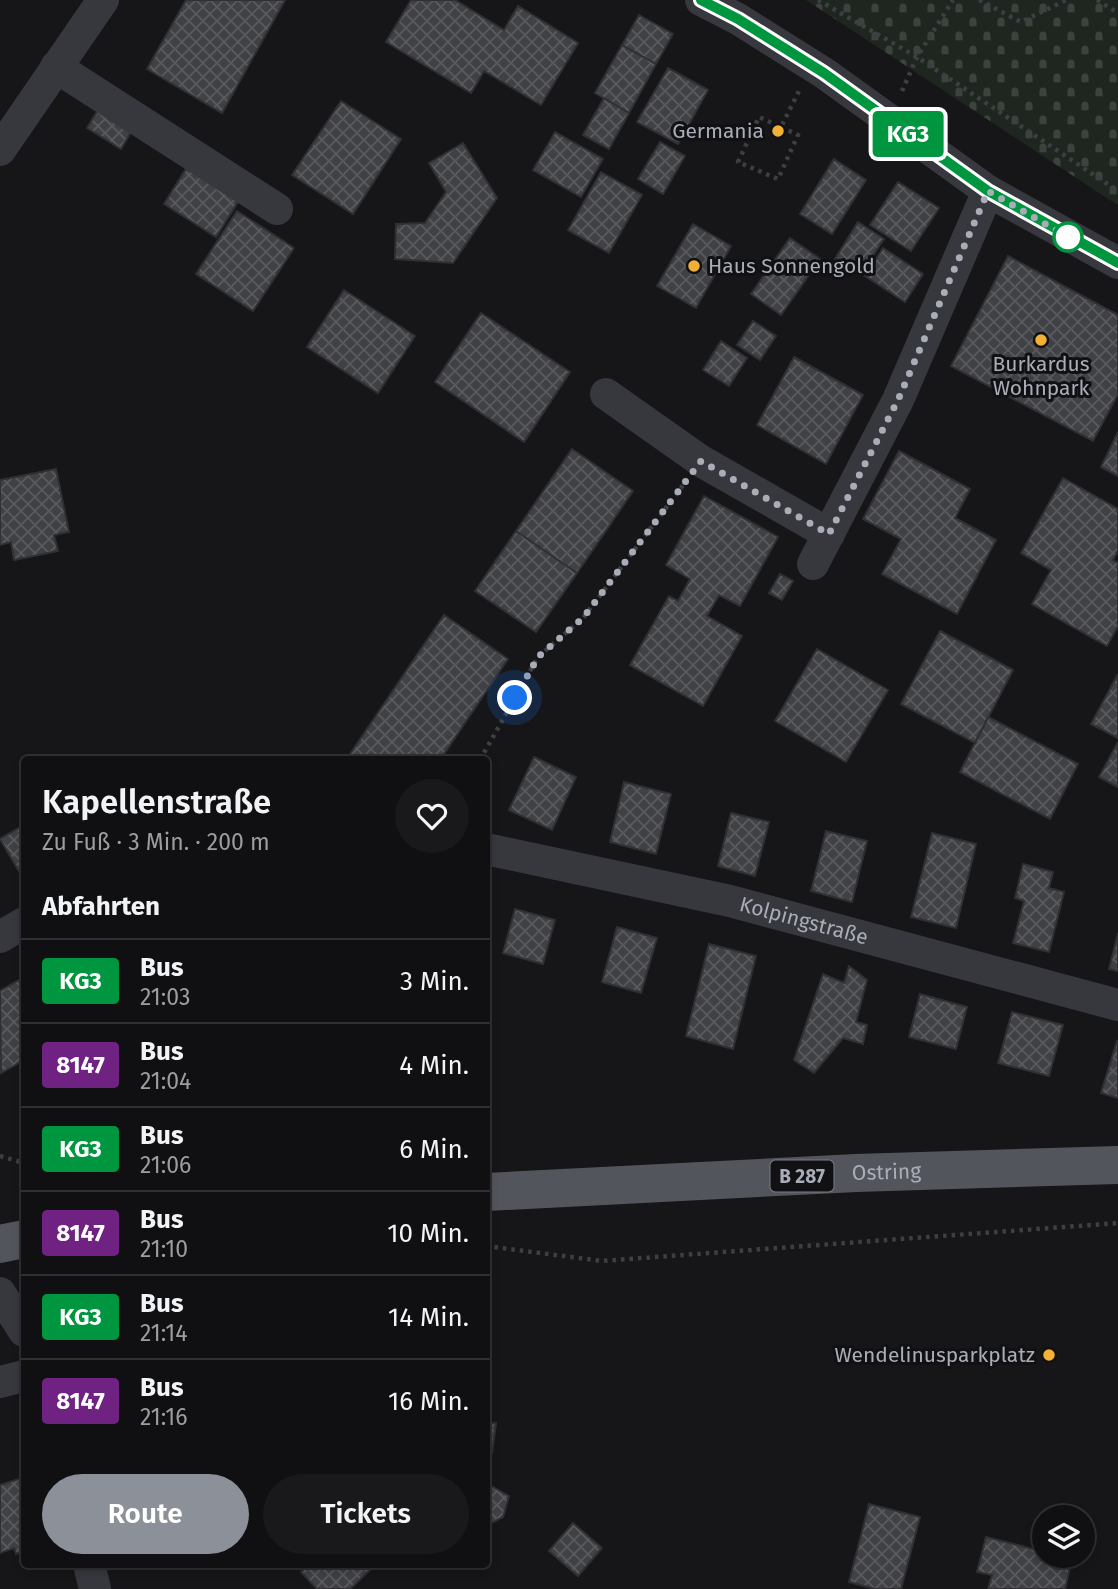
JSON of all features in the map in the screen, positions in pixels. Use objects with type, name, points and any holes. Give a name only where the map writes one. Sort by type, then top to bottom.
[{"type":"main road","name":"Ostring","points":[[490,1192],[856,1173],[1118,1165]]},
{"type":"main road","points":[[0,1244],[21,1240]]},
{"type":"street","points":[[0,150],[103,0]]},
{"type":"street","points":[[701,0],[738,19],[824,73],[988,191],[1118,263]]},
{"type":"street","points":[[57,67],[277,209]]},
{"type":"street","points":[[813,564],[898,400],[988,191]]},
{"type":"street","points":[[606,394],[701,461],[829,534]]},
{"type":"street","name":"Kolpingstraße","points":[[490,850],[730,901],[1118,1005]]},
{"type":"street","points":[[0,937],[21,925]]},
{"type":"street","points":[[0,1293],[21,1326]]},
{"type":"street","points":[[0,1382],[21,1377]]},
{"type":"street","points":[[90,1568],[95,1589]]},
{"type":"path","points":[[818,0],[917,57],[1118,191]]},
{"type":"path","points":[[890,120],[917,57],[953,0]]},
{"type":"path","points":[[979,0],[1021,22],[1066,0]]},
{"type":"path","points":[[1097,0],[1118,13]]},
{"type":"path","points":[[781,127],[801,86]]},
{"type":"path","points":[[759,117],[781,127],[798,135],[778,179],[738,162],[759,117]]},
{"type":"path","points":[[482,756],[538,657],[583,618],[701,461]]},
{"type":"path","points":[[0,1156],[21,1162]]},
{"type":"path","points":[[490,1247],[602,1261],[1118,1223]]},
{"type":"green space","points":[[806,0],[1118,0],[1118,205],[1093,189]]},
{"type":"building","points":[[186,0],[285,0],[222,113],[147,69]]},
{"type":"building","points":[[411,0],[455,0],[504,30],[518,6],[578,43],[541,105],[484,71],[471,93],[386,42]]},
{"type":"building","points":[[639,15],[673,34],[656,64],[622,45]]},
{"type":"building","points":[[622,45],[656,64],[629,113],[595,93]]},
{"type":"building","points":[[668,68],[708,90],[678,144],[637,122]]},
{"type":"building","points":[[604,98],[629,113],[609,149],[583,135]]},
{"type":"building","points":[[341,101],[401,139],[353,214],[292,175]]},
{"type":"building","points":[[101,105],[135,125],[121,149],[87,128]]},
{"type":"building","points":[[555,132],[603,159],[581,197],[533,170]]},
{"type":"building","points":[[660,142],[685,156],[663,194],[638,179]]},
{"type":"building","points":[[463,143],[497,198],[453,263],[395,259],[396,224],[425,223],[446,192],[429,163]]},
{"type":"building","points":[[834,159],[866,180],[832,234],[800,214]]},
{"type":"building","points":[[189,164],[241,197],[216,237],[164,204]]},
{"type":"building","points":[[601,172],[642,195],[609,253],[568,230]]},
{"type":"building","points":[[898,182],[939,208],[911,251],[870,225]]},
{"type":"building","points":[[237,211],[294,248],[253,311],[196,274]]},
{"type":"building","points":[[858,222],[884,239],[860,275],[835,259]]},
{"type":"building","name":"Haus Sonnengold","points":[[693,224],[731,246],[696,308],[657,286]]},
{"type":"building","points":[[790,238],[820,259],[781,315],[751,294]]},
{"type":"building","points":[[883,248],[923,274],[905,302],[865,276]]},
{"type":"building","name":"Burkardus Wohnpark","points":[[1008,256],[1118,315],[1118,394],[1093,441],[951,366]]},
{"type":"building","points":[[344,290],[415,336],[378,393],[307,347]]},
{"type":"building","points":[[481,313],[570,372],[524,442],[435,382]]},
{"type":"building","points":[[753,321],[776,336],[760,360],[737,345]]},
{"type":"building","points":[[721,341],[747,358],[729,386],[703,370]]},
{"type":"building","points":[[794,357],[863,395],[826,464],[757,425]]},
{"type":"building","points":[[1118,432],[1118,476],[1101,467]]},
{"type":"building","points":[[572,449],[633,491],[577,573],[516,531]]},
{"type":"building","points":[[899,451],[970,489],[955,518],[996,540],[957,614],[882,574],[901,539],[863,519]]},
{"type":"building","points":[[56,469],[69,532],[54,535],[58,551],[14,560],[11,542],[0,545],[0,480]]},
{"type":"building","points":[[1063,478],[1118,509],[1118,551],[1113,560],[1118,563],[1118,626],[1107,646],[1032,604],[1051,570],[1021,553]]},
{"type":"building","points":[[704,496],[778,537],[740,606],[719,595],[707,616],[742,636],[703,706],[630,665],[669,596],[678,601],[690,579],[666,565]]},
{"type":"building","points":[[516,531],[577,573],[536,632],[475,591]]},
{"type":"building","points":[[780,574],[793,581],[782,600],[769,593]]},
{"type":"building","points":[[444,615],[508,659],[443,756],[349,756]]},
{"type":"building","points":[[940,631],[1013,670],[975,743],[901,704]]},
{"type":"building","points":[[817,649],[888,690],[846,762],[775,721]]},
{"type":"building","points":[[1118,674],[1118,738],[1091,724]]},
{"type":"building","points":[[988,717],[1078,764],[1050,819],[960,772]]},
{"type":"building","points":[[1118,742],[1118,787],[1099,777]]},
{"type":"building","points":[[534,757],[576,777],[552,830],[509,810]]},
{"type":"building","points":[[624,782],[671,794],[656,854],[610,842]]},
{"type":"building","points":[[731,813],[769,822],[755,876],[718,866]]},
{"type":"building","points":[[21,827],[21,875],[0,839]]},
{"type":"building","points":[[826,831],[867,841],[852,902],[811,891]]},
{"type":"building","points":[[932,833],[976,844],[956,928],[911,917]]},
{"type":"building","points":[[1023,864],[1053,872],[1049,888],[1064,892],[1049,952],[1013,943],[1024,901],[1015,898]]},
{"type":"building","points":[[515,909],[555,920],[543,964],[503,953]]},
{"type":"building","points":[[617,927],[657,938],[641,993],[602,982]]},
{"type":"building","points":[[1118,933],[1118,971],[1109,969]]},
{"type":"building","points":[[709,944],[756,956],[733,1049],[686,1036]]},
{"type":"building","points":[[849,966],[867,980],[856,1022],[867,1025],[863,1044],[843,1038],[814,1073],[794,1060],[823,974],[844,983]]},
{"type":"building","points":[[21,979],[21,1062],[1,1073],[0,991]]},
{"type":"building","points":[[920,994],[967,1007],[956,1049],[909,1037]]},
{"type":"building","points":[[1012,1012],[1063,1025],[1049,1076],[998,1063]]},
{"type":"building","points":[[1118,1042],[1118,1098],[1101,1093]]},
{"type":"building","points":[[496,1423],[490,1456],[490,1424]]},
{"type":"building","points":[[21,1478],[21,1552],[16,1554],[14,1548],[0,1553],[0,1485]]},
{"type":"building","points":[[490,1485],[509,1496],[503,1517],[490,1524]]},
{"type":"building","points":[[869,1504],[920,1517],[901,1589],[875,1589],[849,1582]]},
{"type":"building","points":[[573,1523],[602,1548],[578,1576],[549,1551]]},
{"type":"building","points":[[986,1537],[1032,1549],[1032,1568],[1070,1568],[1065,1589],[988,1589],[992,1575],[977,1572]]},
{"type":"building","points":[[304,1568],[371,1569],[350,1589],[317,1589],[301,1572]]},
{"type":"bus line","name":"KG3","points":[[701,0],[738,19],[824,73],[988,191],[1118,263]]},
{"type":"place","name":"Germania","points":[[778,131]]},
{"type":"place","name":"Haus Sonnengold","points":[[694,266]]},
{"type":"place","name":"Burkardus Wohnpark","points":[[1041,340]]},
{"type":"place","name":"Wendelinusparkplatz","points":[[1049,1355]]},
{"type":"route","points":[[515,698],[538,657],[583,618],[701,461],[829,534],[898,400],[988,191],[1068,237]]}]
